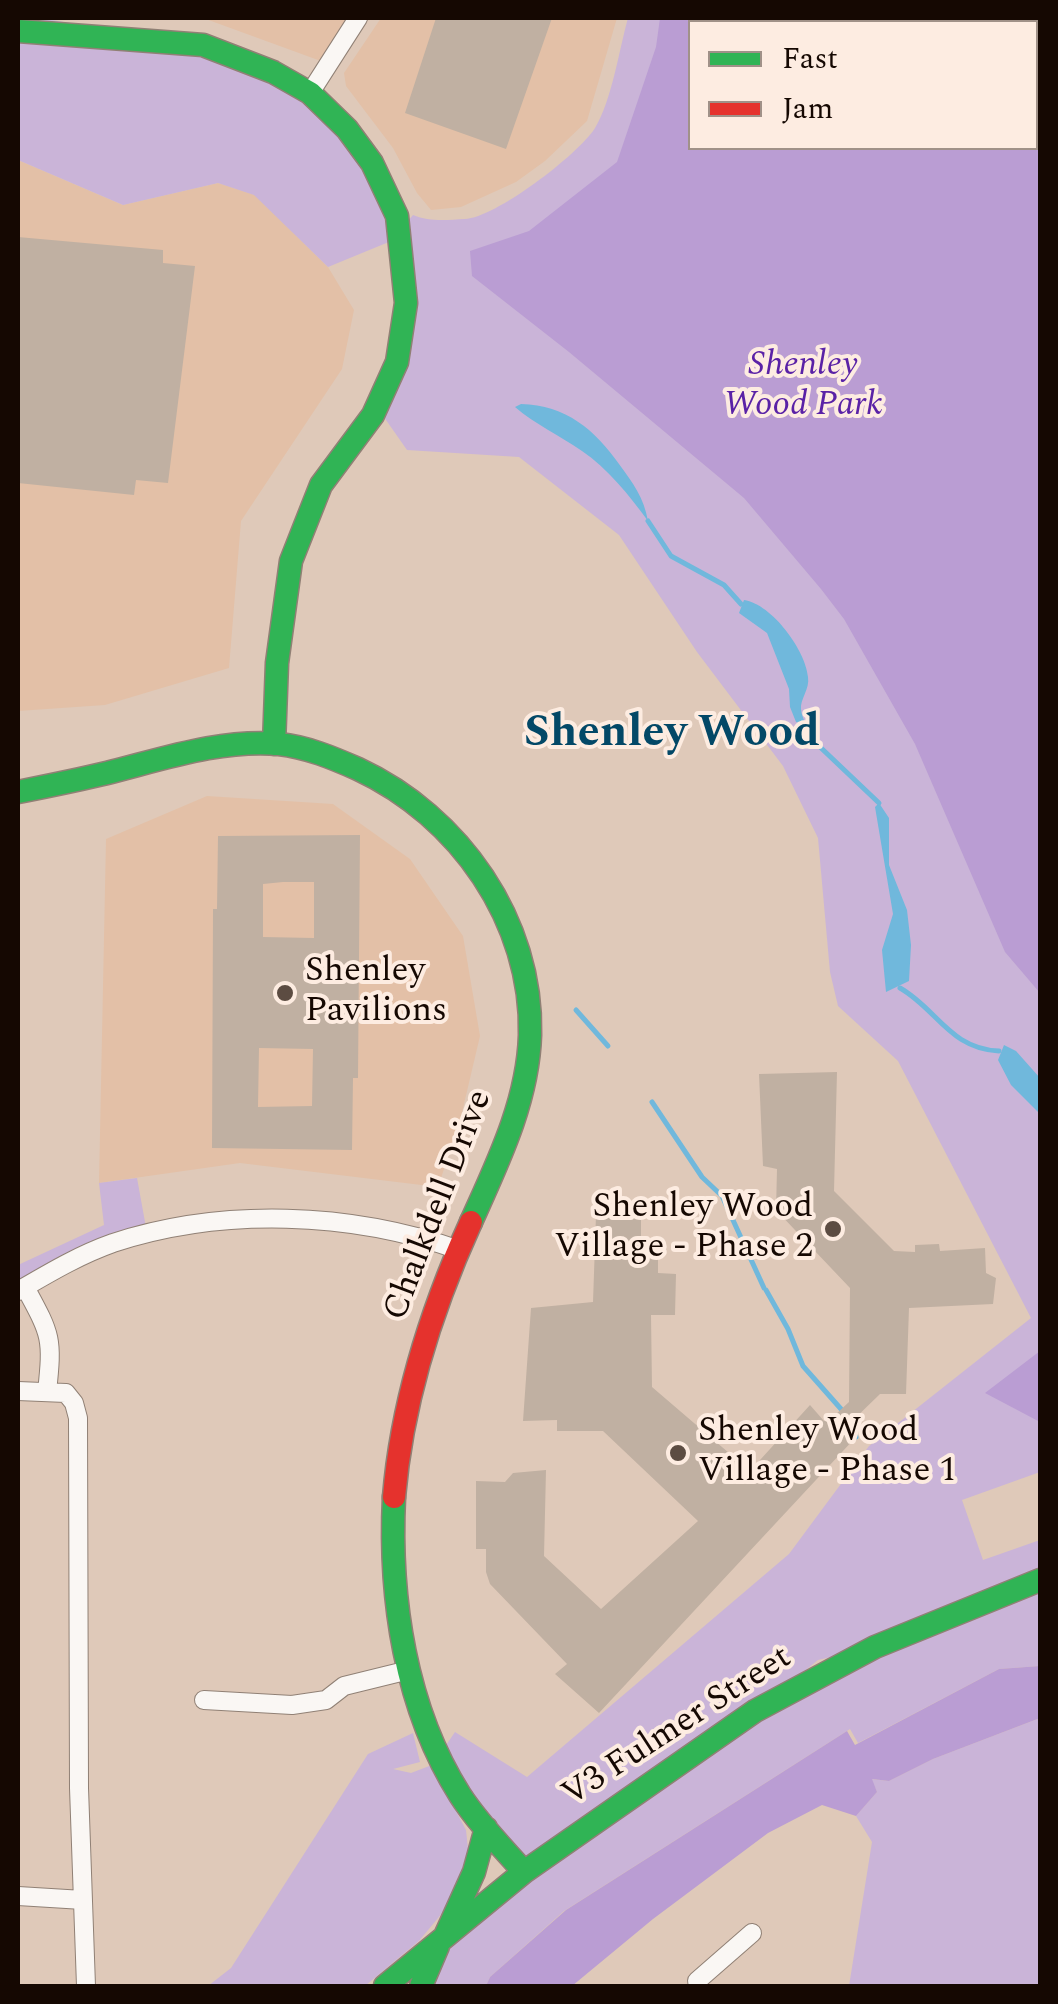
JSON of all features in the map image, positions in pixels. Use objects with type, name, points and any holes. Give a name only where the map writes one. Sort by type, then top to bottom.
[{"type":"street","points":[[310,93],[358,18]]},
{"type":"street","points":[[18,31],[203,45],[274,72],[310,93],[348,129],[372,163],[397,216],[406,303],[397,362],[372,415],[321,485],[291,561],[277,663],[274,744]]},
{"type":"street","name":"Chalkdell Drive","points":[[18,792],[200,749],[274,744],[308,749],[360,768],[402,792],[448,827],[503,908],[516,943],[529,1001],[524,1086],[410,1387],[400,1437],[393,1542],[408,1670],[444,1766],[486,1828],[524,1872]]},
{"type":"street","points":[[48,1392],[52,1344],[47,1327],[21,1289],[70,1261],[153,1231],[249,1219],[316,1221],[382,1228],[459,1250]]},
{"type":"street","points":[[18,1391],[66,1393],[74,1402],[78,1418],[79,1788],[86,1986]]},
{"type":"street","name":"V3 Fulmer Street","points":[[386,1986],[524,1872],[755,1712],[876,1647],[1040,1580]]},
{"type":"street","points":[[204,1700],[292,1706],[326,1700],[344,1686],[408,1670]]},
{"type":"street","points":[[421,1986],[474,1872],[486,1828]]},
{"type":"street","points":[[18,1896],[83,1900]]},
{"type":"street","points":[[696,1985],[752,1933]]},
{"type":"shaded area","points":[[203,18],[358,18],[329,64]]},
{"type":"shaded area","points":[[381,18],[617,18],[587,121],[516,182],[461,207],[431,210],[417,193],[393,148],[346,86],[344,73]]},
{"type":"shaded area","points":[[18,160],[123,205],[218,183],[255,195],[328,267],[354,310],[342,369],[241,521],[229,668],[105,705],[18,711]]},
{"type":"shaded area","name":"Shenley Pavilions","points":[[207,796],[333,804],[410,859],[463,936],[480,1036],[460,1121],[438,1187],[240,1163],[99,1183],[106,839]]},
{"type":"green space","points":[[18,18],[40,18],[203,45],[325,107],[401,237],[328,267],[254,195],[218,183],[123,205],[18,160]]},
{"type":"green space","name":"Shenley Wood Park","points":[[628,18],[1040,18],[1040,1472],[962,1500],[983,1560],[1040,1540],[1040,1580],[875,1647],[818,1660],[758,1709],[1040,1590],[1040,1666],[999,1669],[858,1743],[850,1729],[564,1911],[490,1977],[486,1986],[421,1986],[440,1942],[524,1872],[440,1754],[455,1732],[527,1777],[789,1554],[869,1446],[1031,1318],[898,1061],[838,1006],[830,972],[818,838],[783,766],[697,652],[619,535],[519,457],[407,450],[379,410],[408,221],[413,215],[438,220],[479,216],[515,197],[586,140],[601,117]]},
{"type":"green space","name":"Shenley Wood","points":[[660,18],[1040,18],[1040,993],[1005,952],[915,744],[844,619],[821,589],[744,498],[472,276],[470,251],[529,231],[617,162],[656,47]]},
{"type":"green space","points":[[137,1178],[147,1233],[18,1291],[18,1265],[104,1225],[99,1183]]},
{"type":"green space","points":[[1040,1351],[1040,1422],[985,1393]]},
{"type":"green space","points":[[1040,1666],[1040,1718],[933,1759],[889,1781],[872,1779],[877,1792],[856,1816],[822,1805],[768,1833],[572,1986],[486,1986],[490,1977],[566,1910],[847,1731],[855,1745],[999,1669]]},
{"type":"green space","points":[[1040,1718],[1040,1986],[849,1986],[872,1842],[856,1816],[877,1792],[871,1779],[889,1781],[933,1759]]},
{"type":"green space","points":[[413,1733],[420,1762],[393,1769],[411,1773],[432,1765],[466,1830],[465,1872],[443,1912],[419,1941],[365,1986],[208,1986],[231,1968],[368,1754]]},
{"type":"water","points":[[521,404],[552,409],[589,430],[633,484],[648,521],[600,466],[515,407]]},
{"type":"water","points":[[744,600],[755,603],[776,619],[801,655],[808,677],[801,705],[805,724],[796,722],[789,689],[767,633],[739,613]]},
{"type":"water","points":[[879,803],[889,818],[889,865],[907,910],[911,945],[909,981],[886,992],[882,950],[893,914],[875,807]]},
{"type":"water","points":[[1004,1045],[1016,1051],[1040,1078],[1040,1114],[1011,1085],[998,1060]]},
{"type":"building","points":[[436,18],[552,18],[506,149],[405,113]]},
{"type":"building","points":[[18,237],[163,250],[163,263],[195,266],[168,483],[136,480],[134,495],[18,483]]},
{"type":"building","name":"Shenley Pavilions","points":[[360,835],[358,1078],[353,1078],[352,1150],[212,1148],[213,909],[217,909],[218,836]],"holes":[[[314,882],[314,938],[263,937],[263,884]],[[259,1048],[313,1049],[312,1106],[258,1107]]]},
{"type":"building","name":"Shenley Wood Village - Phase 1","points":[[837,1072],[834,1191],[894,1251],[915,1252],[915,1245],[939,1244],[940,1251],[985,1248],[986,1273],[996,1278],[993,1304],[909,1308],[906,1394],[880,1394],[845,1428],[856,1437],[599,1713],[555,1674],[567,1664],[490,1584],[486,1549],[476,1549],[476,1481],[505,1482],[513,1473],[546,1470],[544,1556],[601,1609],[698,1521],[603,1431],[557,1431],[557,1420],[523,1421],[531,1308],[593,1302],[596,1215],[641,1217],[641,1252],[658,1252],[658,1273],[676,1274],[675,1315],[651,1315],[652,1387],[750,1471],[810,1405],[824,1421],[834,1416],[849,1402],[850,1288],[776,1210],[777,1169],[763,1166],[759,1074]]},
{"type":"waterway","points":[[648,521],[671,556],[724,585],[741,604]]},
{"type":"waterway","points":[[805,724],[819,746],[879,803]]},
{"type":"waterway","points":[[900,988],[956,1036],[982,1049],[999,1051]]},
{"type":"waterway","points":[[576,1010],[608,1046]]},
{"type":"waterway","points":[[652,1102],[702,1177],[722,1196],[764,1288]]},
{"type":"waterway","points":[[766,1290],[803,1366],[841,1409]]},
{"type":"waterway","points":[[851,1422],[856,1437]]},
{"type":"traffic: fast","points":[[18,31],[203,45],[273,72],[310,93],[347,129],[372,163],[397,216],[406,303],[397,362],[373,415],[321,485],[291,561],[277,663],[274,744]]},
{"type":"traffic: fast","points":[[18,792],[213,747],[279,744],[310,750],[358,769],[395,789],[428,814],[458,844],[504,913],[519,952],[528,993],[530,1035],[524,1084],[510,1131],[471,1222]]},
{"type":"traffic: fast","points":[[394,1497],[398,1613],[404,1651],[426,1726],[460,1795],[524,1872]]},
{"type":"traffic: fast","points":[[385,1986],[524,1872],[755,1711],[875,1647],[1040,1580]]},
{"type":"traffic: fast","points":[[446,1934],[474,1872],[486,1828]]},
{"type":"traffic: fast","points":[[421,1986],[438,1946]]},
{"type":"traffic: jam","points":[[394,1497],[411,1391],[443,1289],[471,1222]]},
{"type":"place","name":"Shenley Pavilions","points":[[285,993]]},
{"type":"place","name":"Shenley Wood Village - Phase 2","points":[[833,1229]]},
{"type":"place","name":"Shenley Wood Village - Phase 1","points":[[678,1453]]},
{"type":"district","name":"Shenley Wood","points":[[672,736]]}]
